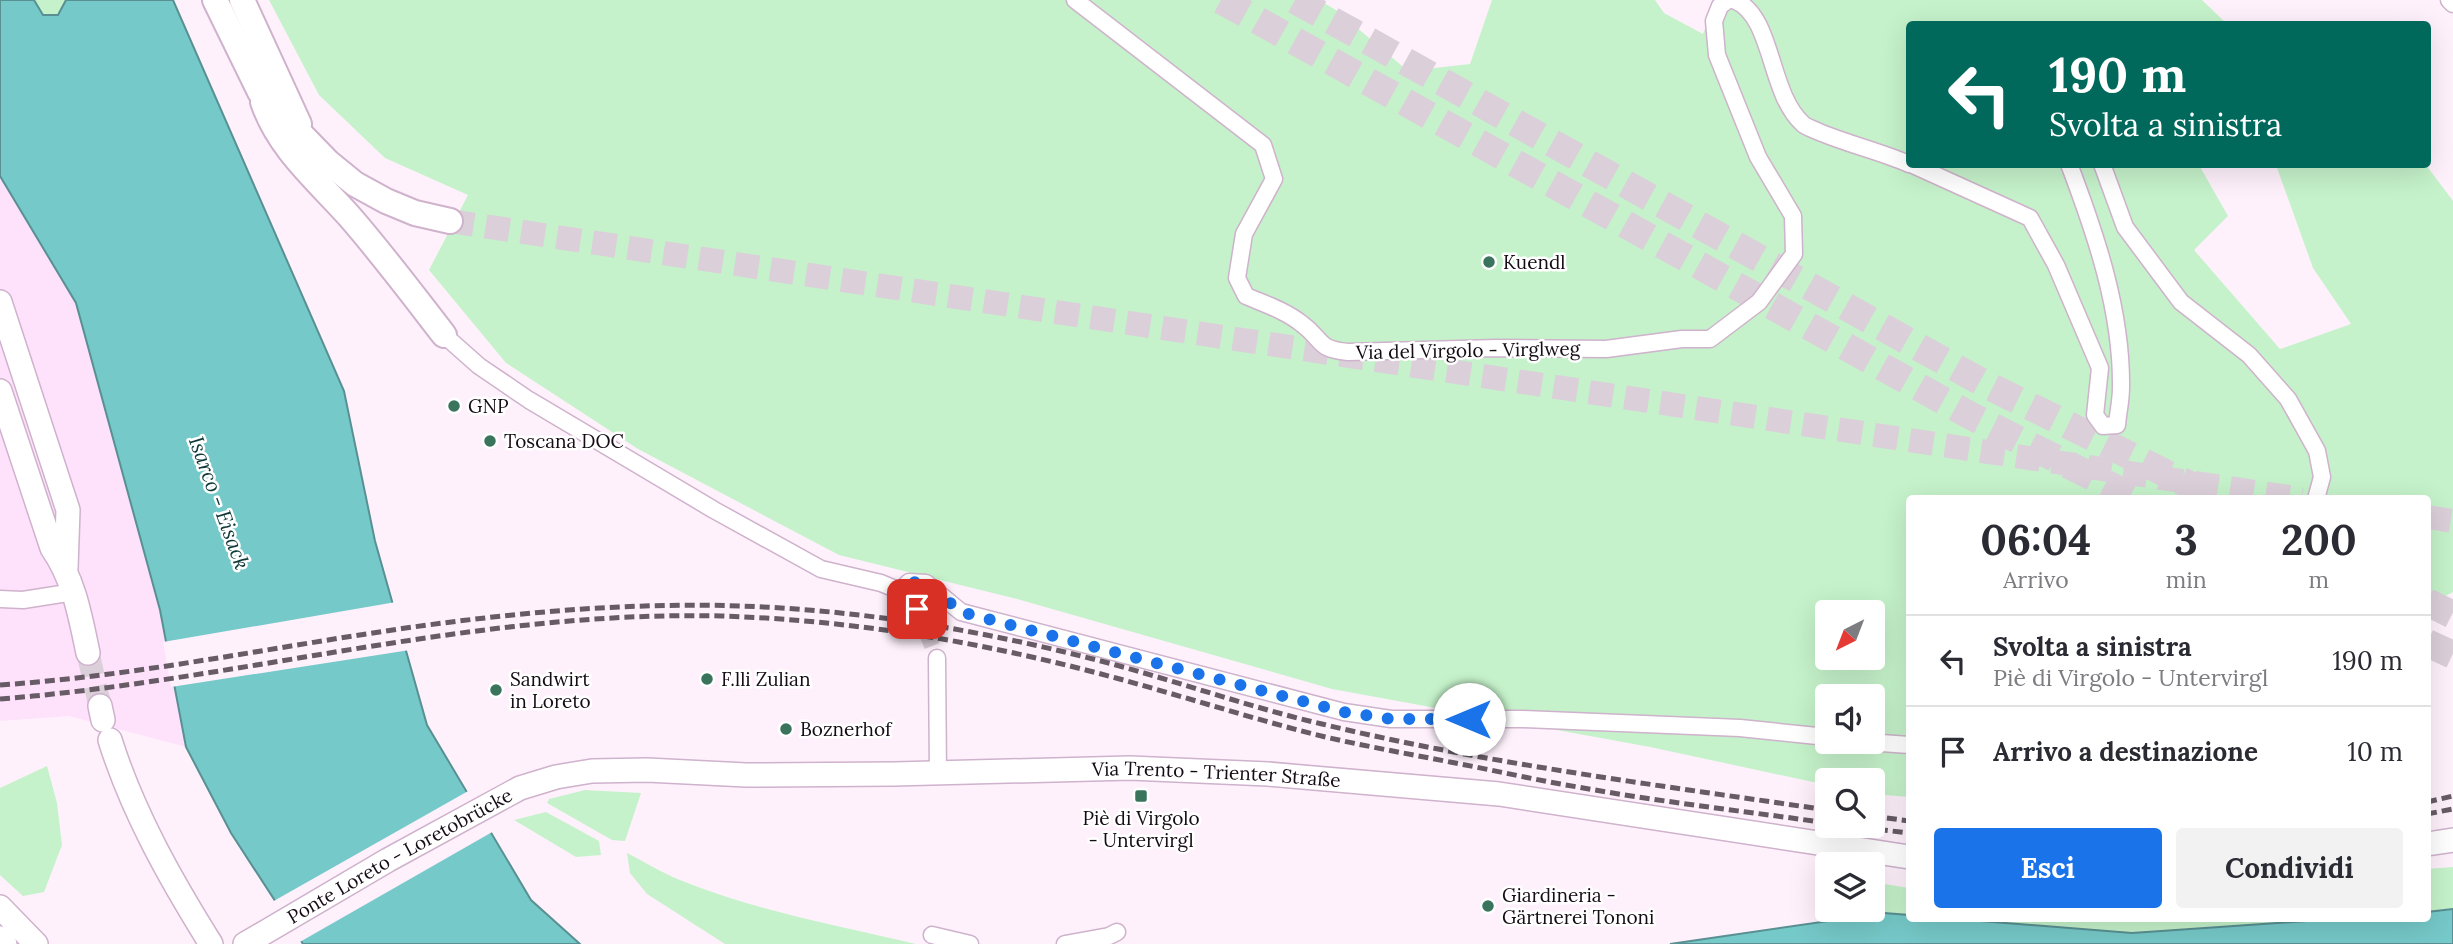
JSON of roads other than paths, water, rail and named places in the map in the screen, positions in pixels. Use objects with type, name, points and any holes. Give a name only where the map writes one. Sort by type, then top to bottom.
[{"type":"main road","points":[[215,0],[260,92],[271,125],[444,335]]},
{"type":"main road","points":[[242,0],[305,137]]},
{"type":"main road","points":[[260,92],[328,162],[355,184],[415,213],[450,221]]},
{"type":"street","name":"Via del Virgolo - Virglweg","points":[[1075,0],[1263,145],[1274,179],[1244,234],[1237,278],[1246,296],[1303,324],[1321,345],[1329,350],[1348,352],[1497,348],[1606,349],[1682,339],[1710,340],[1759,302],[1794,254],[1793,216],[1758,157],[1717,55],[1714,21],[1720,6],[1728,0]]},
{"type":"street","points":[[1734,0],[1746,5],[1758,19],[1776,80],[1803,125],[1906,163]]},
{"type":"street","points":[[2449,0],[2453,4]]},
{"type":"street","points":[[1919,168],[2030,218],[2056,265],[2101,368],[2095,415],[2103,426],[2116,425],[2122,388],[2116,324],[2100,249],[2070,168]]},
{"type":"street","points":[[2103,168],[2125,227],[2181,302],[2249,355],[2288,399],[2318,451],[2322,477],[2317,495]]},
{"type":"street","points":[[0,302],[68,510],[66,568]]},
{"type":"street","points":[[444,335],[479,366],[530,400],[714,510],[821,569],[881,583],[900,591],[917,609]]},
{"type":"street","points":[[0,391],[52,548],[66,568],[88,653]]},
{"type":"street","points":[[900,591],[909,582],[926,583],[961,612],[1331,708],[1391,719],[1522,719],[1740,728],[1815,736]]},
{"type":"street","points":[[0,599],[23,600],[74,592]]},
{"type":"street","points":[[937,658],[938,774]]},
{"type":"street","points":[[105,722],[124,784],[152,841],[211,944]]},
{"type":"street","points":[[1885,743],[1906,744]]},
{"type":"street","name":"Via Trento - Trienter Straße","points":[[510,793],[556,777],[592,771],[647,770],[746,775],[938,774],[1130,768],[1268,774],[1499,794],[1906,858]]},
{"type":"street","name":"Ponte Loreto - Loretobrücke","points":[[245,944],[510,793]]},
{"type":"street","points":[[2431,843],[2453,840]]},
{"type":"street","points":[[0,907],[36,944]]},
{"type":"street","points":[[1065,944],[1117,932]]},
{"type":"street","points":[[932,935],[970,944]]},
{"type":"street","points":[[0,938],[5,944]]},
{"type":"water","name":"Isarco - Eisack","points":[[0,0],[34,0],[43,15],[58,15],[66,0],[173,0],[344,391],[375,541],[427,725],[531,900],[580,944],[303,944],[231,833],[186,747],[160,610],[76,303],[0,176]]},
{"type":"water","points":[[2453,909],[2453,944],[1670,944],[1822,922],[1885,922],[1885,913],[1906,915],[1906,922],[1993,922],[2132,933],[2292,922],[2431,922],[2431,912]]},
{"type":"tunnel","points":[[1221,0],[1971,416],[2129,495]]},
{"type":"tunnel","points":[[1295,0],[1985,384],[2210,495]]},
{"type":"tunnel","points":[[450,221],[2275,495]]},
{"type":"tunnel","points":[[2431,518],[2453,521]]},
{"type":"tunnel","points":[[2431,604],[2453,615]]},
{"type":"tunnel","points":[[917,609],[937,658]]},
{"type":"tunnel","points":[[2431,645],[2453,655]]},
{"type":"tunnel","points":[[88,653],[100,706]]},
{"type":"railway","points":[[0,685],[111,674],[443,623],[531,613],[707,605],[796,609],[917,623],[1037,646],[1116,665],[1296,718],[1447,751],[1573,773],[1815,808]]},
{"type":"railway","points":[[0,699],[90,690],[359,648],[539,624],[630,617],[771,618],[871,628],[970,644],[1068,665],[1313,734],[1364,745],[1609,792],[1815,821]]},
{"type":"railway","points":[[2431,801],[2453,796]]},
{"type":"railway","points":[[2431,813],[2453,809]]},
{"type":"railway","points":[[1885,818],[1906,821]]},
{"type":"railway","points":[[1885,830],[1906,833]]},
{"type":"place","name":"Kuendl","points":[[1489,262]]},
{"type":"place","name":"GNP","points":[[454,406]]},
{"type":"place","name":"Toscana DOC","points":[[490,441]]},
{"type":"place","name":"F.lli Zulian","points":[[707,679]]},
{"type":"place","name":"Sandwirt in Loreto","points":[[496,690]]},
{"type":"place","name":"Boznerhof","points":[[786,729]]},
{"type":"place","name":"Piè di Virgolo - Untervirgl","points":[[1141,796]]},
{"type":"place","name":"Giardineria - Gärtnerei Tononi","points":[[1488,906]]}]
